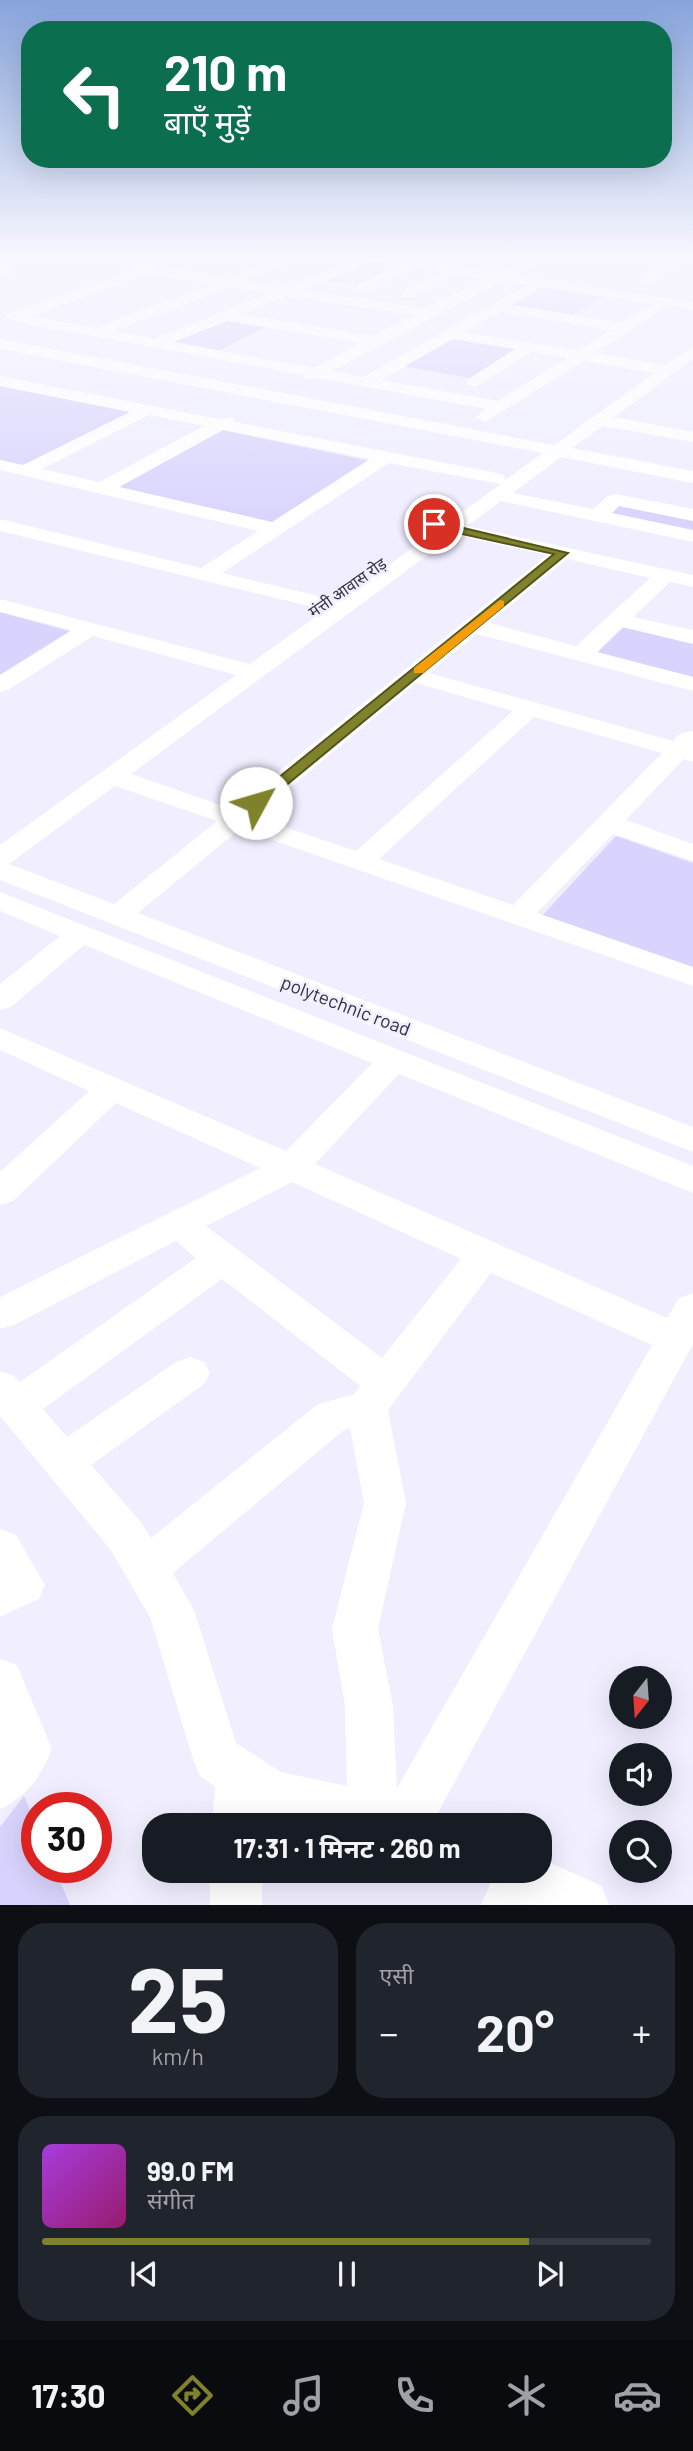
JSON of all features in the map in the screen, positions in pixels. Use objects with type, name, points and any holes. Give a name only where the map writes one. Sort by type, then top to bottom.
[{"type":"street","points":[[10,346],[693,477]]},
{"type":"street","points":[[168,346],[501,407]]},
{"type":"street","points":[[218,355],[237,346]]},
{"type":"street","points":[[101,489],[367,346]]},
{"type":"street","points":[[366,382],[429,346]]},
{"type":"street","points":[[522,346],[661,369]]},
{"type":"street","points":[[461,432],[596,346]]},
{"type":"street","points":[[550,449],[600,420],[686,346]]},
{"type":"street","points":[[526,391],[468,380],[529,347]]},
{"type":"street","points":[[0,833],[244,670],[661,369],[693,352]]},
{"type":"street","points":[[267,364],[289,354]]},
{"type":"street","points":[[0,380],[56,355]]},
{"type":"street","points":[[392,367],[420,372]]},
{"type":"street","points":[[0,380],[386,457],[597,516],[693,536]]},
{"type":"street","points":[[25,471],[147,410]]},
{"type":"street","points":[[600,420],[692,436]]},
{"type":"street","points":[[204,575],[386,457]]},
{"type":"street","points":[[0,465],[275,529]]},
{"type":"street","points":[[597,516],[615,500],[693,515]]},
{"type":"street","points":[[0,525],[332,606]]},
{"type":"street","points":[[443,526],[693,582]]},
{"type":"street","points":[[117,916],[562,553]]},
{"type":"street","points":[[581,654],[666,575]]},
{"type":"street","points":[[0,606],[244,670]]},
{"type":"street","points":[[618,620],[693,637]]},
{"type":"street","points":[[473,626],[693,684]]},
{"type":"street","points":[[0,685],[89,629]]},
{"type":"street","points":[[0,858],[112,776],[244,670]]},
{"type":"street","points":[[412,675],[530,708],[688,746]]},
{"type":"street","points":[[360,862],[530,708]]},
{"type":"street","points":[[518,917],[608,823],[688,746]]},
{"type":"street","points":[[112,776],[693,977]]},
{"type":"street","points":[[608,823],[693,853]]},
{"type":"street","name":"polytechnic road","points":[[0,870],[693,1140]]},
{"type":"street","points":[[0,901],[693,1180]]},
{"type":"street","points":[[0,1000],[81,933]]},
{"type":"street","points":[[0,1038],[485,1254],[684,1324],[402,1813]]},
{"type":"street","points":[[0,1314],[290,1167],[394,1059]]},
{"type":"street","points":[[0,1192],[112,1088]]},
{"type":"street","points":[[180,1224],[376,1395],[384,1503],[355,1629],[369,1706],[395,1813]]},
{"type":"street","points":[[146,1569],[332,1416],[376,1395],[485,1254]]},
{"type":"street","points":[[222,1259],[8,1396],[125,1535],[171,1610],[217,1759],[271,1795],[355,1813]]},
{"type":"street","points":[[64,1462],[190,1373]]},
{"type":"street","points":[[0,1549],[23,1585],[0,1596]]},
{"type":"street","points":[[0,1681],[28,1749],[0,1784]]},
{"type":"street","points":[[238,1813],[241,1776]]},
{"type":"street","points":[[236,1883],[236,1905]]},
{"type":"street","points":[[513,1884],[583,1905]]},
{"type":"shaded area","points":[[184,346],[228,346],[216,352]]},
{"type":"shaded area","points":[[438,346],[518,348],[470,378],[403,366]]},
{"type":"shaded area","points":[[0,386],[132,412],[27,466],[0,460]]},
{"type":"shaded area","points":[[222,430],[370,461],[275,523],[119,487]]},
{"type":"shaded area","points":[[621,503],[693,518],[693,533],[607,515]]},
{"type":"shaded area","points":[[0,612],[72,632],[0,676]]},
{"type":"shaded area","points":[[624,627],[693,643],[693,677],[597,653]]},
{"type":"shaded area","points":[[616,836],[693,863],[693,968],[541,917]]},
{"type":"shaded area","points":[[21,1800],[21,1883],[61,1883],[70,1905],[0,1905],[0,1827]]},
{"type":"slow traffic","points":[[418,670],[500,604]]},
{"type":"route","points":[[256,803],[562,553],[434,524]]}]
